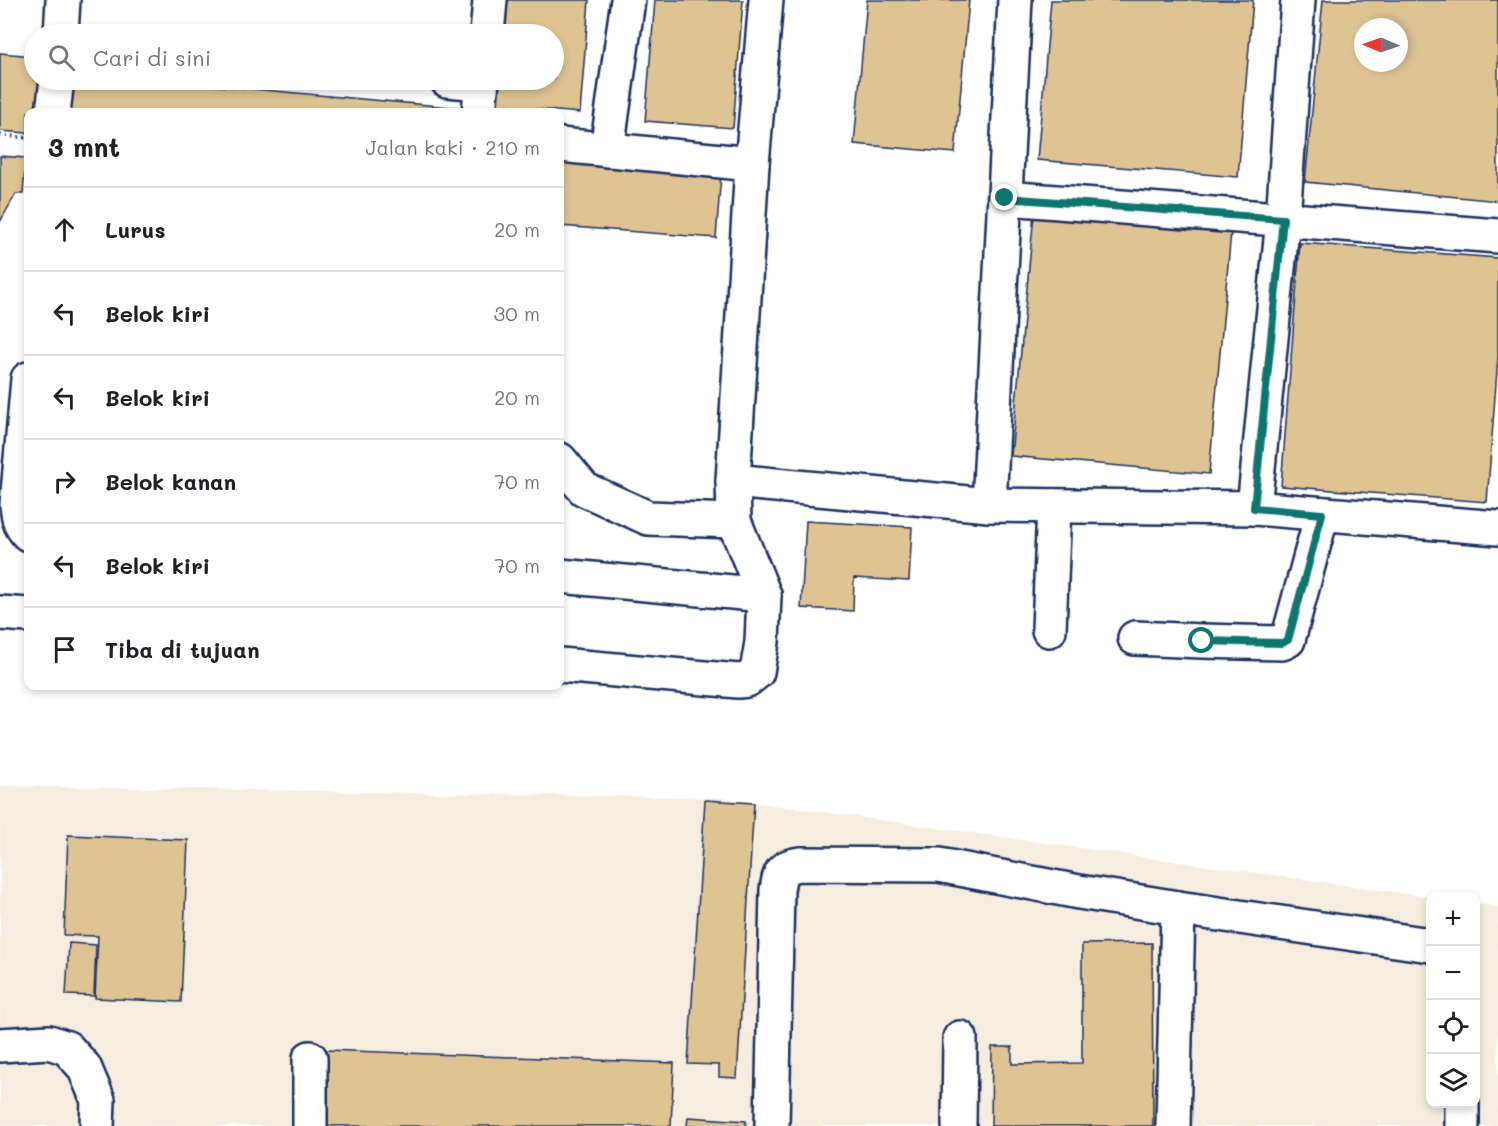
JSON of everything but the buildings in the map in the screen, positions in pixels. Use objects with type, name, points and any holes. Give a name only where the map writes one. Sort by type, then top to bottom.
[{"type":"lane","points":[[62,24],[63,0]]},
{"type":"lane","points":[[488,24],[490,0]]},
{"type":"lane","points":[[608,150],[628,0]]},
{"type":"lane","points":[[564,665],[744,681],[757,672],[762,642],[764,595],[734,521],[733,481],[752,164],[766,0]]},
{"type":"lane","points":[[989,505],[1015,0]]},
{"type":"lane","points":[[1254,508],[1283,219],[1298,0]]},
{"type":"lane","points":[[54,108],[56,90]]},
{"type":"lane","points":[[564,145],[752,164]]},
{"type":"lane","points":[[1005,198],[1498,236]]},
{"type":"lane","points":[[24,424],[17,504],[18,518],[24,529]]},
{"type":"lane","points":[[564,465],[584,489],[648,518],[734,521]]},
{"type":"lane","points":[[733,481],[989,505],[1254,508],[1498,528]]},
{"type":"lane","points":[[1049,630],[1053,506]]},
{"type":"lane","points":[[1135,638],[1282,643],[1288,640],[1322,514]]},
{"type":"lane","points":[[564,576],[764,595]]},
{"type":"lane","points":[[0,613],[24,615]]},
{"type":"lane","points":[[772,1126],[777,890],[778,880],[788,866],[800,864],[939,866],[1078,892],[1426,944]]},
{"type":"lane","points":[[1173,1126],[1178,908]]},
{"type":"lane","points":[[959,1126],[960,1038]]},
{"type":"lane","points":[[0,1045],[49,1042],[67,1048],[84,1067],[98,1100],[97,1126]]},
{"type":"lane","points":[[309,1126],[310,1058]]},
{"type":"lane","points":[[1462,1108],[1462,1126]]},
{"type":"path","points":[[0,135],[24,138]]},
{"type":"shaded area","points":[[0,786],[722,798],[1426,896],[1426,1108],[1480,1108],[1480,904],[1498,907],[1498,1126],[0,1126]]},
{"type":"route","points":[[1005,198],[1283,219],[1254,508],[1322,514],[1288,640],[1282,643],[1202,641]]}]
